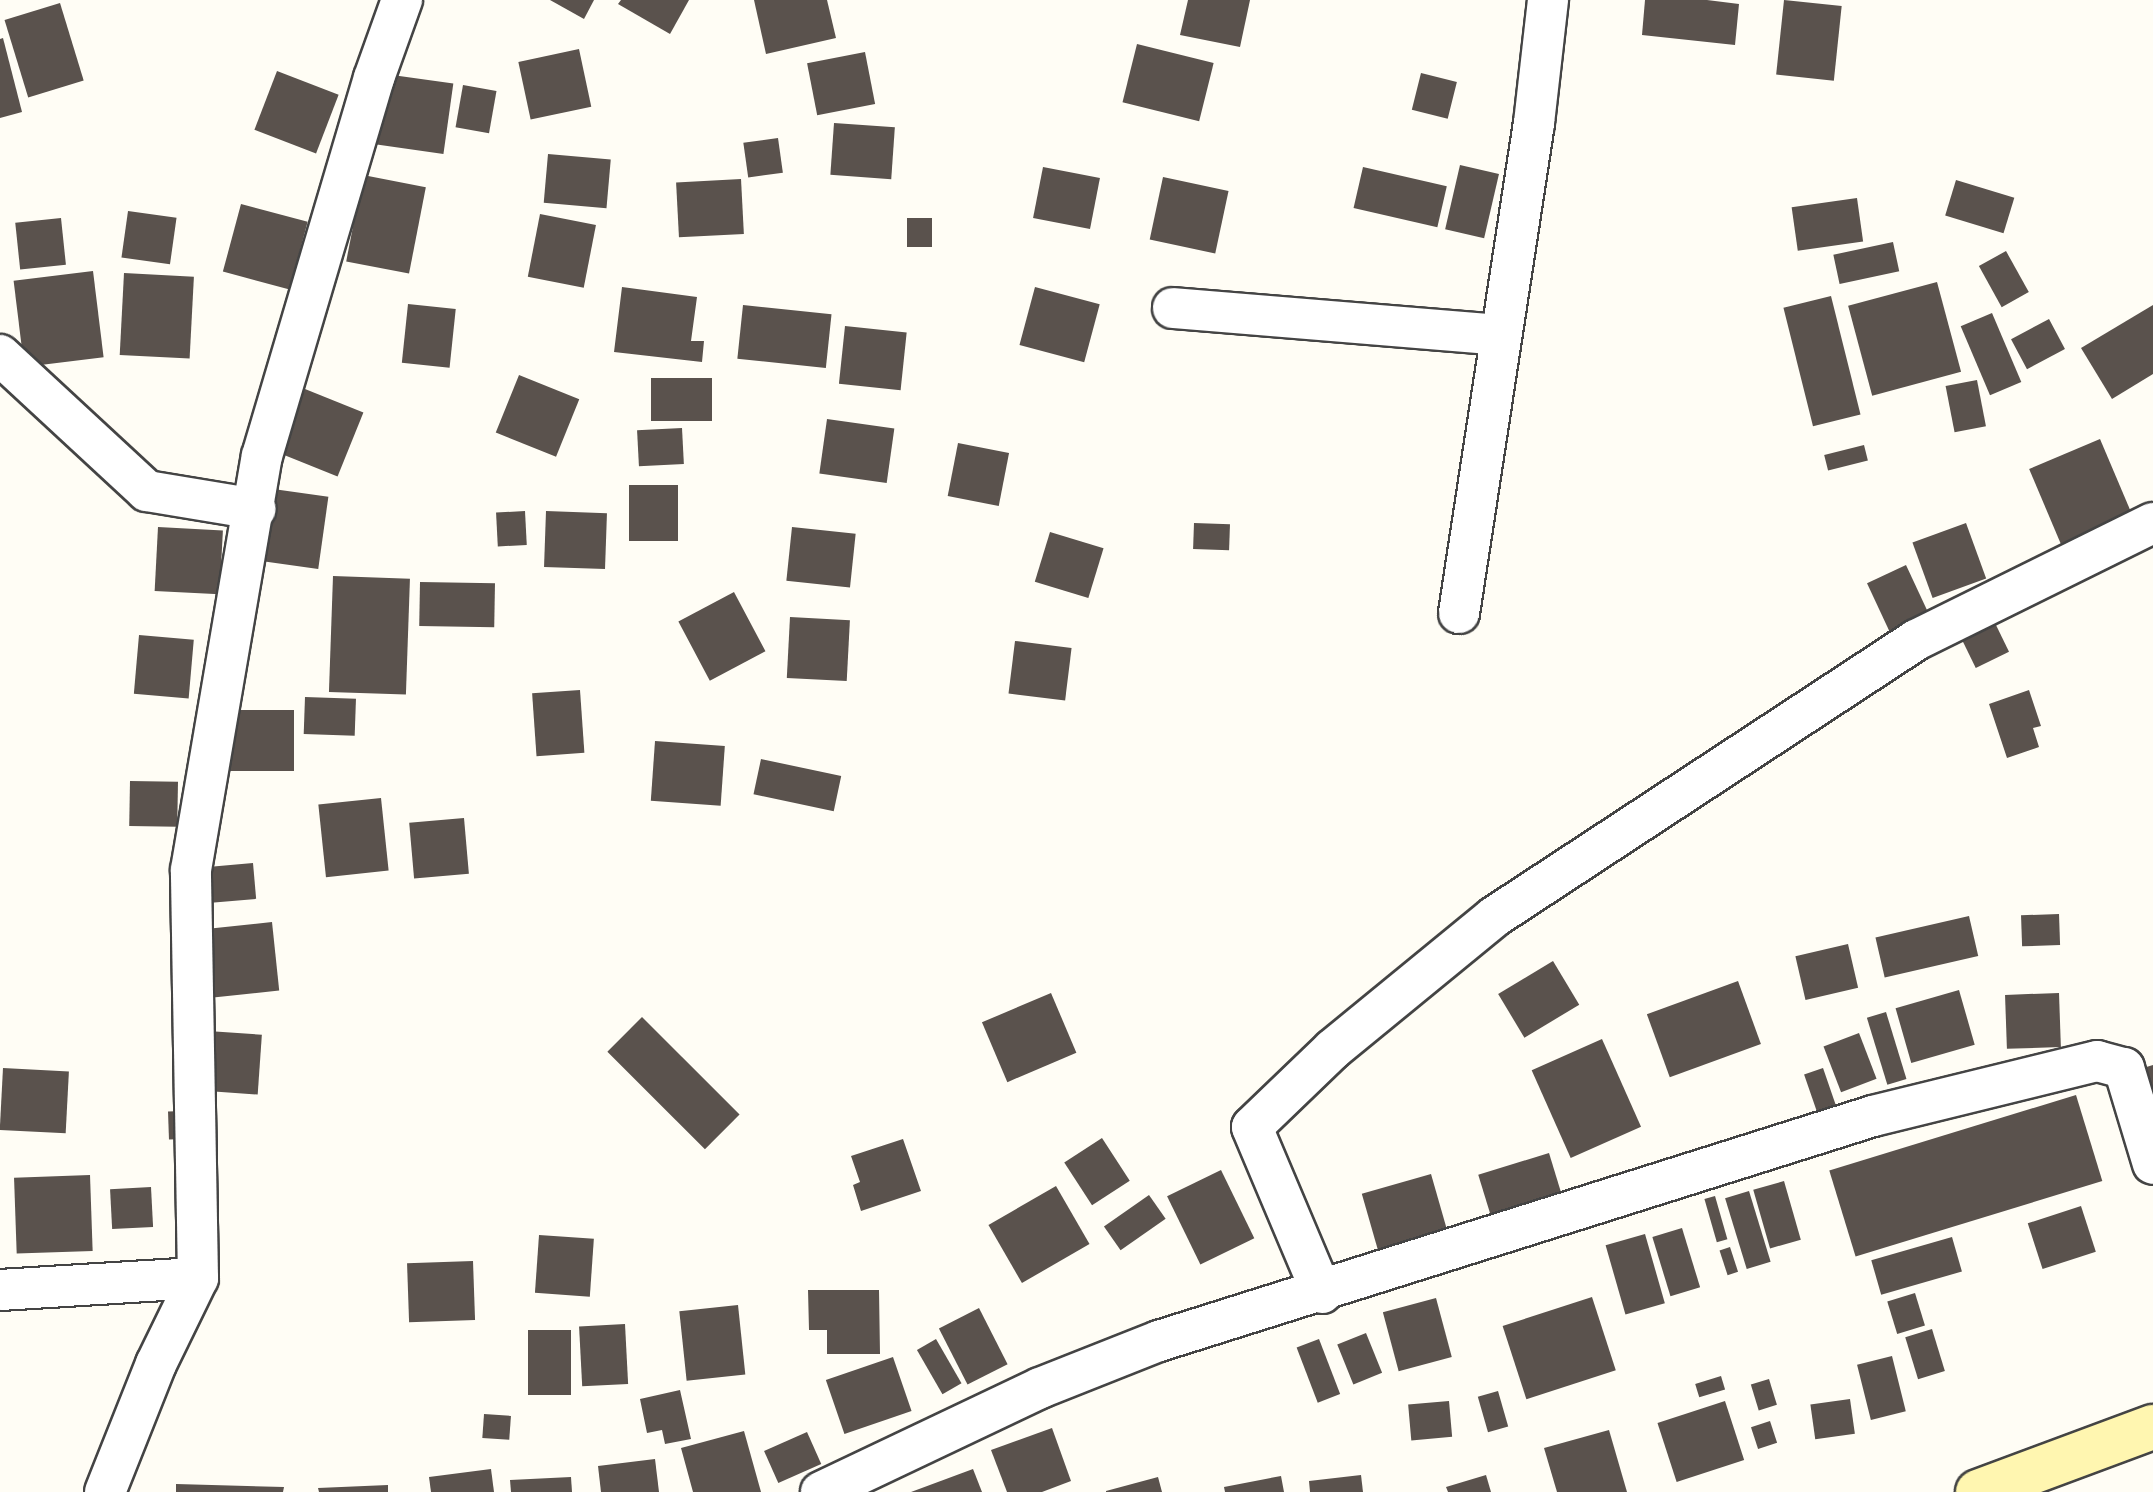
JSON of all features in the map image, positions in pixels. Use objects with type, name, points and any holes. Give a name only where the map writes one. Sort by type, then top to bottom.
[{"type":"main road","points":[[1978,1492],[2153,1427]]},
{"type":"street","points":[[105,1492],[156,1364],[198,1278],[191,870],[256,509],[262,456],[374,78],[402,0]]},
{"type":"street","points":[[1459,613],[1534,123],[1548,0]]},
{"type":"street","points":[[1173,308],[1501,335]]},
{"type":"street","points":[[0,355],[147,491],[256,509]]},
{"type":"street","points":[[1322,1293],[1252,1127],[1333,1049],[1494,917],[1916,640],[2153,523]]},
{"type":"street","points":[[821,1492],[1040,1388],[1159,1341],[1322,1293],[1873,1116],[2097,1061],[2124,1068],[2153,1164]]},
{"type":"street","points":[[0,1290],[198,1278]]},
{"type":"building","points":[[550,0],[594,0],[584,19]]},
{"type":"building","points":[[621,0],[689,0],[670,34],[618,4]]},
{"type":"building","points":[[754,0],[827,0],[836,38],[766,54]]},
{"type":"building","points":[[1188,0],[1250,0],[1240,47],[1180,35]]},
{"type":"building","points":[[1645,0],[1707,0],[1739,4],[1735,45],[1642,35]]},
{"type":"building","points":[[1784,0],[1842,6],[1834,81],[1776,75]]},
{"type":"building","points":[[60,3],[84,80],[28,97],[5,20]]},
{"type":"building","points":[[3,38],[22,112],[0,118],[0,39]]},
{"type":"building","points":[[1137,44],[1214,63],[1199,121],[1122,102]]},
{"type":"building","points":[[579,49],[591,107],[531,120],[518,62]]},
{"type":"building","points":[[865,52],[875,104],[817,115],[807,63]]},
{"type":"building","points":[[277,71],[339,95],[316,153],[254,130]]},
{"type":"building","points":[[1421,73],[1457,82],[1448,119],[1412,110]]},
{"type":"building","points":[[385,74],[453,84],[443,154],[375,144]]},
{"type":"building","points":[[463,85],[496,91],[489,133],[456,127]]},
{"type":"building","points":[[834,123],[895,127],[891,179],[830,175]]},
{"type":"building","points":[[778,138],[783,173],[748,178],[743,143]]},
{"type":"building","points":[[548,154],[611,159],[606,208],[544,203]]},
{"type":"building","points":[[1460,165],[1499,174],[1484,238],[1445,229]]},
{"type":"building","points":[[1043,167],[1100,178],[1090,229],[1033,218]]},
{"type":"building","points":[[1363,167],[1447,186],[1437,227],[1354,208]]},
{"type":"building","points":[[363,175],[426,187],[409,274],[346,261]]},
{"type":"building","points":[[1163,177],[1229,191],[1215,254],[1150,240]]},
{"type":"building","points":[[741,179],[744,234],[679,237],[676,182]]},
{"type":"building","points":[[1956,180],[2014,198],[2004,233],[1945,215]]},
{"type":"building","points":[[1857,198],[1863,242],[1798,251],[1792,207]]},
{"type":"building","points":[[241,204],[308,222],[290,289],[223,272]]},
{"type":"building","points":[[128,211],[177,218],[170,264],[121,258]]},
{"type":"building","points":[[540,214],[596,225],[584,288],[528,277]]},
{"type":"building","points":[[61,218],[66,265],[20,270],[15,223]]},
{"type":"building","points":[[907,218],[932,218],[932,247],[907,247]]},
{"type":"building","points":[[1893,242],[1899,271],[1840,284],[1833,255]]},
{"type":"building","points":[[2006,251],[2029,292],[2002,307],[1979,266]]},
{"type":"building","points":[[93,271],[104,357],[24,367],[14,281]]},
{"type":"building","points":[[124,273],[194,277],[190,359],[120,355]]},
{"type":"building","points":[[1937,282],[1961,372],[1872,396],[1848,306]]},
{"type":"building","points":[[622,287],[697,297],[691,341],[704,341],[702,362],[614,352]]},
{"type":"building","points":[[1035,287],[1100,304],[1084,362],[1019,345]]},
{"type":"building","points":[[1831,296],[1861,414],[1813,426],[1783,308]]},
{"type":"building","points":[[408,304],[456,309],[450,368],[402,363]]},
{"type":"building","points":[[743,305],[832,314],[826,368],[737,359]]},
{"type":"building","points":[[2153,305],[2153,374],[2112,399],[2081,348]]},
{"type":"building","points":[[1992,313],[2021,382],[1990,395],[1961,326]]},
{"type":"building","points":[[2049,319],[2065,349],[2027,369],[2011,339]]},
{"type":"building","points":[[845,326],[907,332],[901,390],[839,384]]},
{"type":"building","points":[[519,375],[579,399],[556,457],[496,432]]},
{"type":"building","points":[[651,378],[712,378],[712,421],[651,421]]},
{"type":"building","points":[[1977,380],[1986,426],[1955,432],[1946,386]]},
{"type":"building","points":[[305,389],[363,413],[338,477],[279,453]]},
{"type":"building","points":[[827,419],[894,428],[887,483],[819,473]]},
{"type":"building","points":[[682,428],[684,464],[639,466],[637,430]]},
{"type":"building","points":[[2100,439],[2132,514],[2061,544],[2029,469]]},
{"type":"building","points":[[958,443],[1009,453],[999,506],[948,496]]},
{"type":"building","points":[[1864,445],[1868,461],[1828,470],[1824,455]]},
{"type":"building","points":[[629,485],[678,485],[678,541],[629,541]]},
{"type":"building","points":[[266,488],[328,497],[318,569],[256,560]]},
{"type":"building","points":[[525,511],[527,545],[498,546],[496,513]]},
{"type":"building","points":[[546,511],[607,513],[605,569],[544,567]]},
{"type":"building","points":[[1194,523],[1230,524],[1229,550],[1193,549]]},
{"type":"building","points":[[1966,523],[1986,578],[1933,598],[1912,542]]},
{"type":"building","points":[[158,527],[223,530],[220,594],[155,591]]},
{"type":"building","points":[[792,527],[856,534],[850,587],[786,581]]},
{"type":"building","points":[[1050,532],[1104,548],[1088,598],[1035,582]]},
{"type":"building","points":[[1906,565],[1931,618],[1892,637],[1867,583]]},
{"type":"building","points":[[333,576],[410,579],[406,695],[329,692]]},
{"type":"building","points":[[420,582],[495,583],[494,627],[419,626]]},
{"type":"building","points":[[734,592],[765,651],[710,681],[678,622]]},
{"type":"building","points":[[790,617],[850,620],[847,681],[787,678]]},
{"type":"building","points":[[1995,623],[2009,652],[1976,668],[1962,639]]},
{"type":"building","points":[[139,635],[194,640],[189,699],[134,694]]},
{"type":"building","points":[[1015,641],[1072,648],[1065,701],[1009,694]]},
{"type":"building","points":[[580,690],[584,753],[537,756],[532,693]]},
{"type":"building","points":[[2029,690],[2041,726],[2033,728],[2039,747],[2007,758],[1989,704]]},
{"type":"building","points":[[305,697],[356,699],[355,736],[304,734]]},
{"type":"building","points":[[228,710],[294,710],[294,771],[228,771]]},
{"type":"building","points":[[655,741],[725,746],[721,806],[651,801]]},
{"type":"building","points":[[761,759],[841,776],[834,811],[754,794]]},
{"type":"building","points":[[130,781],[178,782],[177,827],[129,826]]},
{"type":"building","points":[[381,798],[389,871],[326,877],[318,805]]},
{"type":"building","points":[[464,818],[469,874],[414,879],[409,823]]},
{"type":"building","points":[[253,863],[256,899],[205,903],[202,867]]},
{"type":"building","points":[[2059,914],[2060,945],[2022,946],[2021,915]]},
{"type":"building","points":[[1969,916],[1978,956],[1885,978],[1875,938]]},
{"type":"building","points":[[272,922],[279,991],[209,998],[201,929]]},
{"type":"building","points":[[1848,944],[1858,988],[1806,1000],[1795,956]]},
{"type":"building","points":[[1553,961],[1579,1005],[1524,1038],[1498,994]]},
{"type":"building","points":[[1738,981],[1761,1044],[1670,1077],[1647,1014]]},
{"type":"building","points":[[1959,990],[1975,1045],[1911,1063],[1896,1008]]},
{"type":"building","points":[[1051,993],[1076,1053],[1007,1082],[982,1022]]},
{"type":"building","points":[[2059,993],[2061,1047],[2007,1049],[2005,995]]},
{"type":"building","points":[[1886,1012],[1906,1079],[1887,1085],[1867,1018]]},
{"type":"building","points":[[642,1017],[740,1115],[705,1149],[607,1052]]},
{"type":"building","points":[[208,1031],[262,1035],[258,1095],[204,1091]]},
{"type":"building","points":[[1859,1033],[1877,1079],[1841,1092],[1824,1047]]},
{"type":"building","points":[[1602,1039],[1641,1127],[1571,1158],[1532,1070]]},
{"type":"building","points":[[2153,1065],[2153,1103],[2143,1068]]},
{"type":"building","points":[[3,1068],[69,1071],[66,1133],[0,1130]]},
{"type":"building","points":[[1823,1068],[1836,1106],[1817,1112],[1804,1075]]},
{"type":"building","points":[[2076,1095],[2102,1181],[1856,1256],[1829,1170]]},
{"type":"building","points":[[184,1111],[185,1139],[169,1140],[168,1112]]},
{"type":"building","points":[[1102,1138],[1130,1181],[1092,1205],[1064,1163]]},
{"type":"building","points":[[903,1139],[921,1191],[861,1211],[853,1185],[860,1182],[851,1156]]},
{"type":"building","points":[[1549,1153],[1563,1199],[1492,1221],[1478,1175]]},
{"type":"building","points":[[1221,1170],[1254,1238],[1200,1265],[1167,1196]]},
{"type":"building","points":[[1431,1174],[1451,1243],[1382,1263],[1362,1194]]},
{"type":"building","points":[[90,1175],[93,1251],[17,1254],[14,1178]]},
{"type":"building","points":[[1784,1181],[1801,1240],[1770,1248],[1753,1190]]},
{"type":"building","points":[[1056,1186],[1090,1244],[1022,1283],[988,1225]]},
{"type":"building","points":[[151,1187],[153,1227],[112,1229],[110,1189]]},
{"type":"building","points":[[1749,1191],[1771,1262],[1747,1269],[1725,1198]]},
{"type":"building","points":[[1149,1195],[1166,1219],[1121,1250],[1104,1227]]},
{"type":"building","points":[[1715,1196],[1727,1239],[1717,1242],[1704,1199]]},
{"type":"building","points":[[2081,1206],[2096,1252],[2043,1269],[2028,1223]]},
{"type":"building","points":[[1682,1228],[1700,1287],[1670,1296],[1652,1237]]},
{"type":"building","points":[[1645,1234],[1665,1303],[1625,1315],[1606,1245]]},
{"type":"building","points":[[539,1235],[594,1239],[590,1297],[535,1293]]},
{"type":"building","points":[[1952,1237],[1962,1272],[1881,1295],[1871,1260]]},
{"type":"building","points":[[1730,1247],[1738,1272],[1728,1275],[1720,1250]]},
{"type":"building","points":[[473,1261],[475,1320],[409,1322],[407,1263]]},
{"type":"building","points":[[808,1290],[879,1290],[880,1354],[827,1354],[827,1330],[809,1330]]},
{"type":"building","points":[[1915,1293],[1925,1326],[1897,1334],[1887,1301]]},
{"type":"building","points":[[1592,1297],[1616,1370],[1526,1399],[1503,1326]]},
{"type":"building","points":[[1436,1298],[1452,1357],[1399,1371],[1383,1312]]},
{"type":"building","points":[[738,1305],[745,1375],[687,1381],[679,1311]]},
{"type":"building","points":[[979,1308],[1008,1364],[968,1385],[939,1328]]},
{"type":"building","points":[[625,1324],[628,1384],[582,1386],[579,1326]]},
{"type":"building","points":[[1932,1329],[1945,1371],[1918,1379],[1905,1337]]},
{"type":"building","points":[[528,1330],[571,1330],[571,1395],[528,1395]]},
{"type":"building","points":[[1366,1333],[1382,1373],[1353,1384],[1337,1345]]},
{"type":"building","points":[[936,1339],[962,1383],[942,1394],[917,1350]]},
{"type":"building","points":[[1319,1339],[1340,1394],[1318,1403],[1297,1348]]},
{"type":"building","points":[[1892,1356],[1906,1411],[1871,1420],[1857,1365]]},
{"type":"building","points":[[893,1357],[912,1411],[844,1434],[826,1380]]},
{"type":"building","points":[[1721,1376],[1725,1389],[1699,1397],[1695,1384]]},
{"type":"building","points":[[1769,1379],[1777,1405],[1759,1410],[1751,1385]]},
{"type":"building","points":[[680,1390],[691,1439],[665,1444],[662,1430],[647,1433],[640,1399]]},
{"type":"building","points":[[1498,1391],[1508,1427],[1488,1432],[1478,1397]]},
{"type":"building","points":[[1850,1399],[1855,1434],[1815,1439],[1810,1405]]},
{"type":"building","points":[[1449,1401],[1452,1437],[1411,1440],[1408,1405]]},
{"type":"building","points":[[1725,1401],[1744,1460],[1677,1482],[1657,1423]]},
{"type":"building","points":[[484,1414],[511,1416],[509,1440],[482,1438]]},
{"type":"building","points":[[1770,1421],[1777,1443],[1758,1449],[1751,1427]]},
{"type":"building","points":[[1052,1428],[1071,1481],[1042,1492],[1007,1492],[991,1450]]},
{"type":"building","points":[[1609,1430],[1627,1492],[1557,1492],[1544,1448]]},
{"type":"building","points":[[744,1431],[761,1492],[693,1492],[681,1448]]},
{"type":"building","points":[[807,1432],[821,1464],[778,1483],[764,1451]]},
{"type":"building","points":[[655,1459],[659,1492],[601,1492],[598,1466]]},
{"type":"building","points":[[491,1469],[494,1492],[431,1492],[429,1477]]},
{"type":"building","points":[[973,1469],[982,1492],[911,1492]]},
{"type":"building","points":[[1361,1475],[1363,1492],[1310,1492],[1309,1481]]},
{"type":"building","points":[[1486,1475],[1491,1492],[1448,1492],[1446,1487]]},
{"type":"building","points":[[1281,1476],[1284,1492],[1225,1492],[1224,1487]]},
{"type":"building","points":[[571,1477],[572,1492],[511,1492],[510,1480]]},
{"type":"building","points":[[1158,1477],[1162,1492],[1106,1492],[1106,1491]]},
{"type":"building","points":[[176,1484],[284,1487],[283,1492],[176,1492]]},
{"type":"building","points":[[388,1485],[388,1492],[319,1492],[318,1488]]}]
